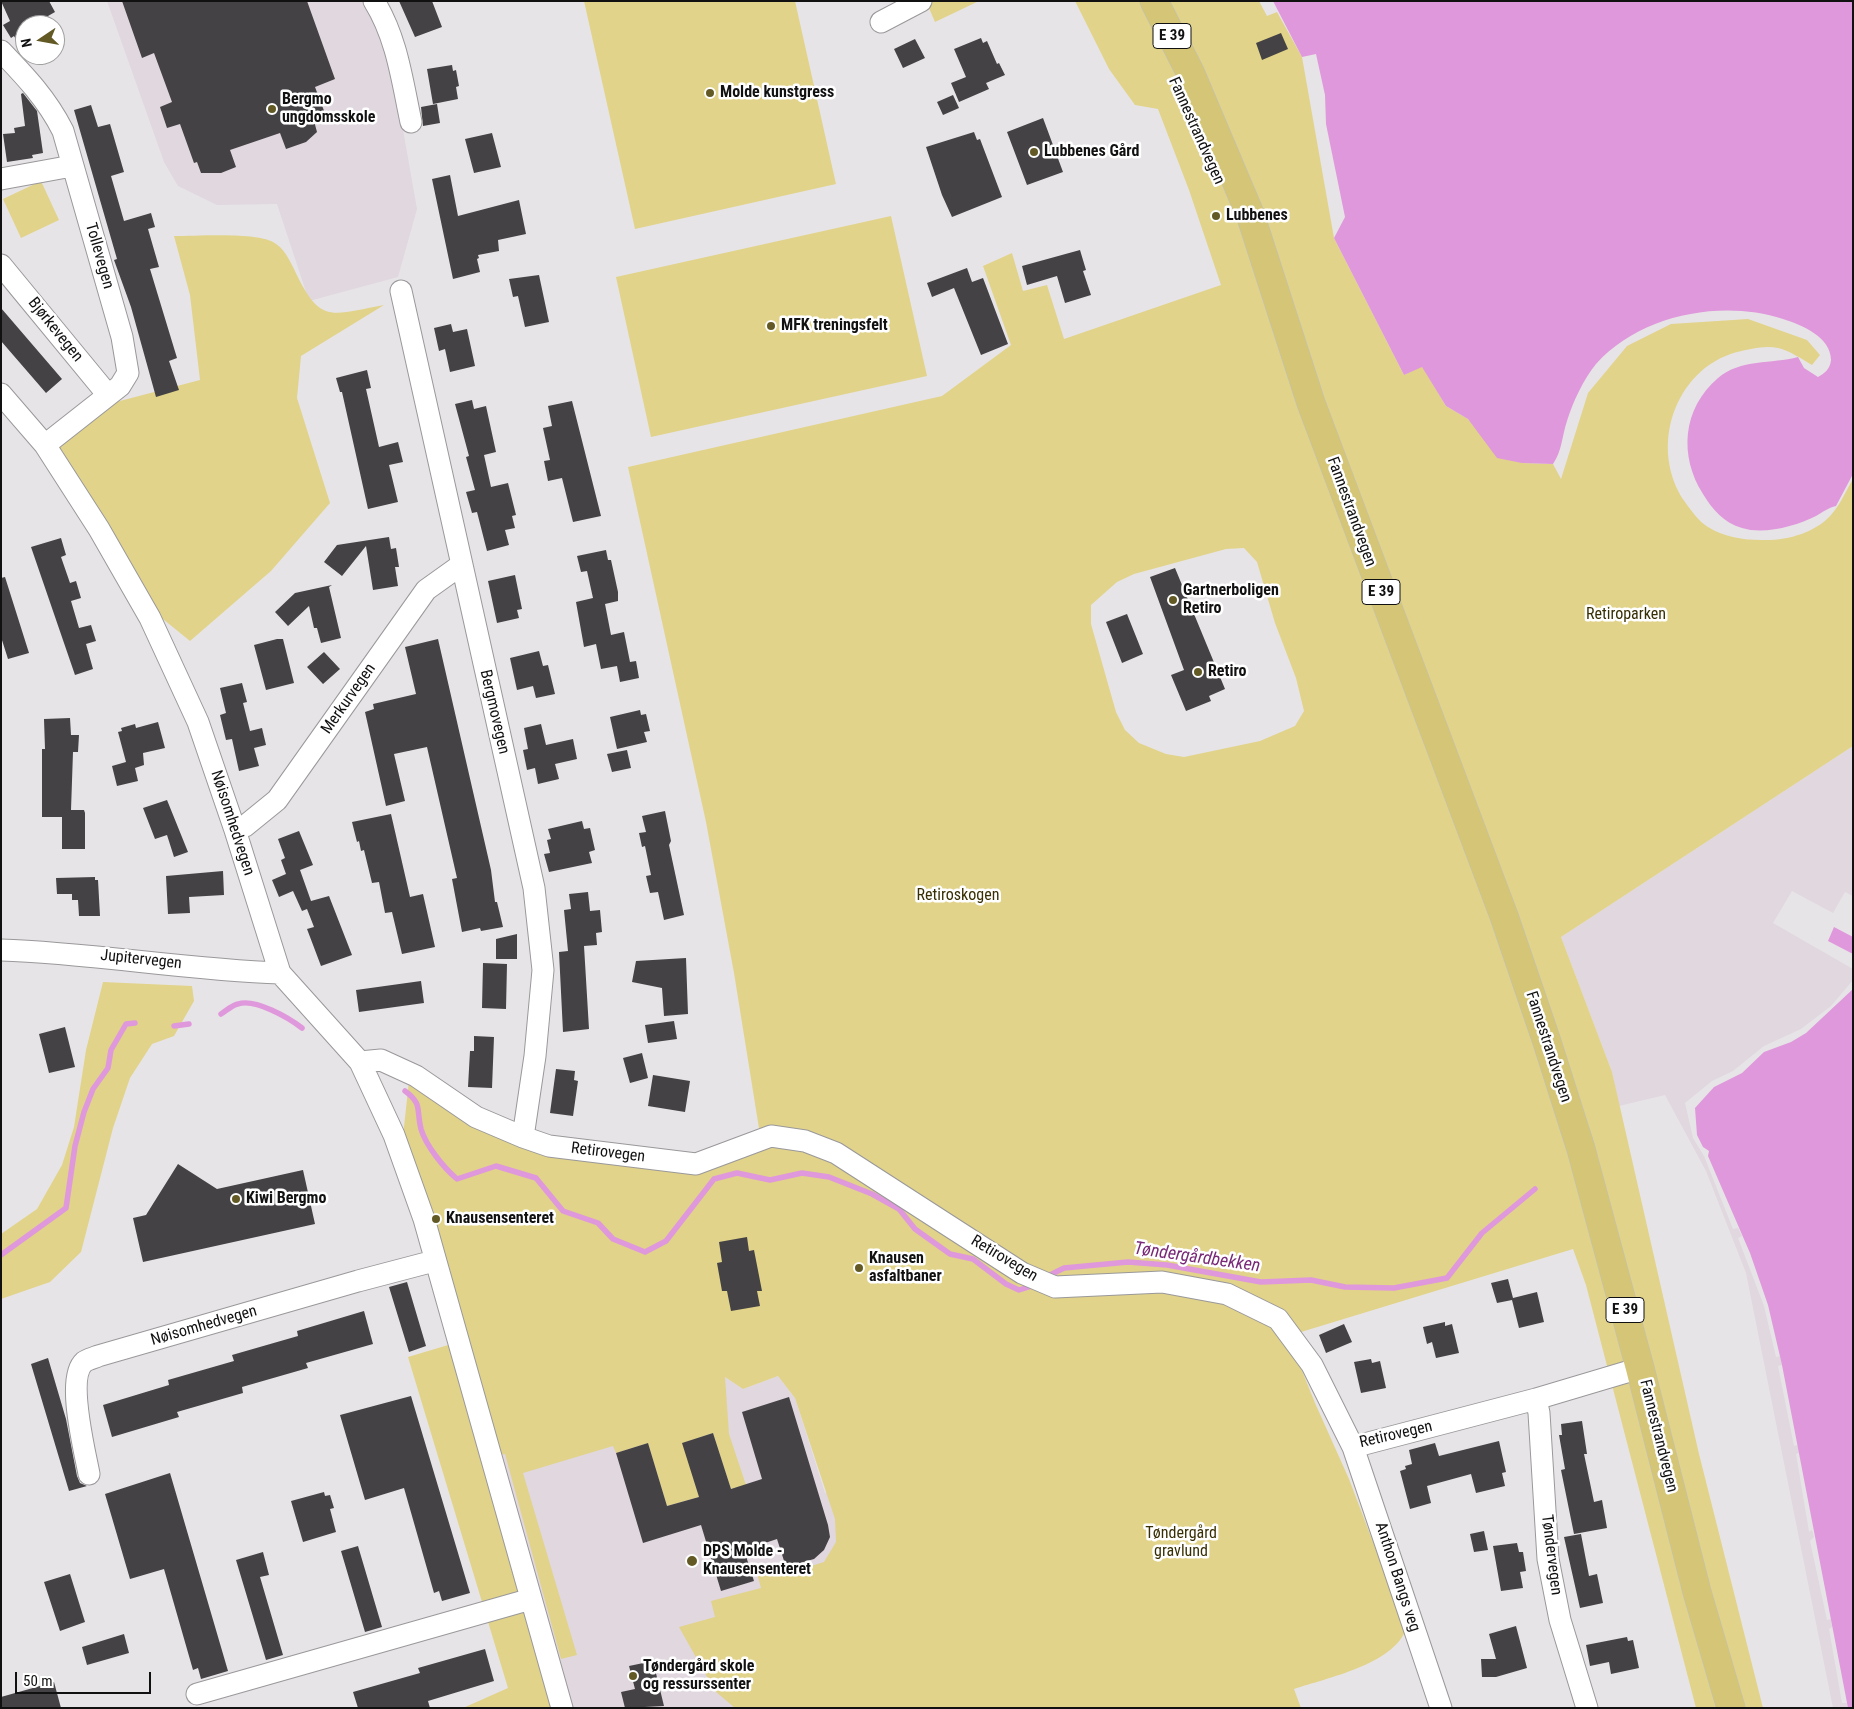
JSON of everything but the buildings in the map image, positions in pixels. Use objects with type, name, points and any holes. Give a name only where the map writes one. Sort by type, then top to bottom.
[{"type":"highway","name":"Fannestrandvegen","points":[[1133,1],[1179,92],[1206,151],[1273,317],[1311,403]]},
{"type":"highway","name":"Fannestrandvegen","points":[[1154,1],[1190,72],[1250,214],[1311,403],[1501,907],[1535,1006],[1581,1149],[1640,1368],[1697,1592],[1730,1708]]},
{"type":"street","points":[[374,1],[385,18],[394,45],[411,122]]},
{"type":"street","points":[[881,22],[921,1]]},
{"type":"street","name":"Tollevegen","points":[[1,51],[37,89],[63,130],[122,337],[128,373],[120,386],[45,445]]},
{"type":"street","points":[[1,179],[72,166]]},
{"type":"street","name":"Bjørkevegen","points":[[1,265],[108,395]]},
{"type":"street","name":"Bergmovegen","points":[[400,290],[534,888],[543,970],[535,1056],[523,1137]]},
{"type":"street","name":"Nøisomhedvegen","points":[[1,394],[45,445],[99,528],[150,618],[198,722],[280,972],[360,1062],[394,1135],[424,1219],[434,1261],[562,1708]]},
{"type":"street","name":"Merkurvegen","points":[[235,830],[245,826],[277,800],[426,590],[461,565]]},
{"type":"street","name":"Jupitervegen","points":[[1,950],[54,952],[242,972],[280,972]]},
{"type":"street","name":"Retirovegen","points":[[360,1062],[381,1060],[416,1076],[476,1117],[549,1146],[696,1164],[771,1136],[804,1142],[836,1152],[1022,1273],[1055,1287],[1162,1282],[1227,1294],[1278,1319],[1312,1365],[1353,1447],[1536,1399],[1640,1368]]},
{"type":"street","name":"Nøisomhedvegen","points":[[89,1474],[76,1394],[77,1377],[85,1362],[358,1280],[434,1261]]},
{"type":"street","name":"Tøndervegen","points":[[1536,1399],[1539,1413],[1548,1559],[1560,1620],[1587,1708]]},
{"type":"street","name":"Anthon Bangs veg","points":[[1353,1447],[1441,1708]]},
{"type":"street","points":[[197,1694],[532,1599]]},
{"type":"shaded area","name":"Bergmo ungdomsskole","points":[[107,1],[366,1],[390,56],[417,209],[398,277],[309,301],[277,204],[217,205],[178,186],[164,162]]},
{"type":"shaded area","points":[[1273,1],[1853,1],[1853,474],[1836,506],[1808,520],[1790,526],[1770,530],[1742,528],[1724,519],[1710,505],[1695,479],[1690,464],[1688,433],[1691,418],[1706,390],[1718,378],[1727,372],[1746,365],[1798,357],[1804,368],[1818,377],[1828,368],[1831,360],[1830,352],[1821,339],[1807,329],[1783,319],[1759,313],[1734,311],[1708,312],[1658,323],[1635,333],[1614,347],[1596,364],[1587,377],[1572,406],[1560,449],[1553,464],[1522,463],[1497,458],[1468,419],[1446,406],[1422,367],[1404,375],[1334,238],[1345,217],[1326,124],[1325,95],[1316,54],[1302,57]]},
{"type":"shaded area","points":[[1853,746],[1853,896],[1845,892],[1833,913],[1792,891],[1773,923],[1853,969],[1853,980],[1831,1006],[1801,1029],[1764,1046],[1733,1071],[1712,1081],[1685,1103],[1693,1138],[1704,1156],[1733,1229],[1738,1228],[1742,1236],[1738,1238],[1764,1306],[1776,1357],[1780,1356],[1782,1365],[1778,1366],[1794,1446],[1798,1445],[1799,1453],[1796,1454],[1809,1532],[1812,1530],[1814,1537],[1810,1541],[1827,1620],[1831,1619],[1832,1627],[1829,1629],[1842,1703],[1847,1703],[1848,1708],[1833,1708],[1746,1273],[1706,1171],[1665,1095],[1619,1106],[1612,1072],[1561,937]]},
{"type":"shaded area","points":[[1834,927],[1853,937],[1853,954],[1828,941]]},
{"type":"shaded area","points":[[1853,989],[1853,1708],[1848,1708],[1782,1365],[1768,1305],[1750,1253],[1708,1156],[1709,1151],[1703,1147],[1697,1135],[1695,1108],[1714,1087],[1742,1073],[1764,1052],[1791,1042],[1806,1033]]},
{"type":"shaded area","name":"DPS Molde - Knausensenteret","points":[[778,1376],[795,1398],[825,1493],[864,1480],[840,1708],[569,1708],[500,1455],[725,1377],[743,1389]]},
{"type":"green space","name":"Molde kunstgress","points":[[584,1],[795,1],[836,184],[635,229]]},
{"type":"green space","points":[[926,1],[979,1],[935,22]]},
{"type":"green space","points":[[1075,1],[1259,1],[1267,16],[1277,12],[1302,57],[1334,238],[1404,375],[1422,366],[1446,406],[1468,419],[1483,436],[1522,463],[1553,464],[1561,479],[1588,393],[1627,346],[1671,324],[1748,319],[1807,340],[1820,355],[1812,365],[1782,349],[1763,347],[1737,352],[1715,361],[1697,375],[1683,393],[1674,413],[1669,436],[1669,459],[1674,481],[1685,502],[1698,519],[1704,525],[1721,533],[1748,539],[1781,539],[1800,535],[1817,527],[1834,511],[1853,479],[1853,746],[1561,937],[1612,1072],[1699,1454],[1763,1708],[1696,1708],[1586,1285],[1573,1249],[1288,1336],[1349,1479],[1406,1629],[1399,1641],[1388,1652],[1374,1660],[1358,1668],[1294,1689],[1301,1708],[735,1708],[715,1691],[679,1627],[715,1617],[711,1601],[761,1588],[756,1570],[779,1564],[782,1575],[824,1562],[836,1542],[835,1519],[795,1398],[778,1376],[743,1389],[725,1377],[729,1434],[746,1485],[731,1489],[713,1433],[683,1443],[699,1497],[667,1506],[648,1443],[616,1453],[613,1446],[523,1473],[577,1655],[561,1659],[505,1454],[500,1455],[569,1708],[463,1708],[508,1688],[408,1357],[465,1340],[403,1136],[409,1081],[469,1123],[698,1171],[762,1147],[734,973],[706,822],[628,467],[942,396],[1011,345],[983,266],[1012,253],[1023,291],[1047,285],[1064,339],[1221,285],[1189,190],[1158,109],[1135,105],[1109,69]],"holes":[[[1244,548],[1257,562],[1275,623],[1296,678],[1304,711],[1295,726],[1260,741],[1184,757],[1166,754],[1139,743],[1125,730],[1116,712],[1091,624],[1091,605],[1117,582],[1134,574],[1226,549]]]},
{"type":"green space","points":[[41,181],[59,220],[21,238],[3,199]]},
{"type":"green space","name":"MFK treningsfelt","points":[[891,216],[927,376],[651,437],[616,277]]},
{"type":"green space","points":[[211,235],[265,239],[277,244],[283,251],[311,300],[320,308],[328,312],[339,313],[384,305],[301,356],[297,398],[330,503],[271,571],[190,641],[158,615],[36,436],[97,407],[200,380],[190,295],[174,236]]},
{"type":"green space","points":[[103,982],[192,986],[194,1001],[174,1036],[152,1044],[130,1078],[113,1128],[81,1252],[50,1282],[1,1299],[1,1234],[37,1209],[62,1165],[74,1127],[86,1050]]},
{"type":"waterway","name":"Tøndergårdbekken","points":[[221,1014],[236,1005],[253,1004],[281,1014],[302,1028]]},
{"type":"waterway","name":"Tøndergårdbekken","points":[[1,1255],[66,1208],[75,1146],[84,1112],[93,1089],[108,1068],[111,1050],[126,1024],[135,1023]]},
{"type":"waterway","name":"Tøndergårdbekken","points":[[174,1026],[189,1024]]},
{"type":"waterway","name":"Tøndergårdbekken","points":[[405,1091],[417,1104],[423,1136],[441,1163],[457,1179],[496,1166],[536,1178],[563,1211],[598,1223],[613,1239],[645,1252],[666,1241],[714,1179],[737,1173],[770,1180],[802,1173],[829,1177],[872,1194],[899,1209],[915,1229],[950,1254],[973,1259],[1006,1284],[1019,1290],[1035,1285]]},
{"type":"waterway","name":"Tøndergårdbekken","points":[[1046,1277],[1064,1268],[1128,1262],[1167,1265],[1261,1282],[1311,1280],[1345,1287],[1394,1288],[1447,1278],[1482,1233],[1535,1189]]},
{"type":"place","name":"Molde kunstgress","points":[[710,93]]},
{"type":"place","name":"Bergmo ungdomsskole","points":[[272,109]]},
{"type":"place","name":"Lubbenes Gård","points":[[1034,152]]},
{"type":"place","name":"Lubbenes","points":[[1216,216]]},
{"type":"place","name":"MFK treningsfelt","points":[[771,326]]},
{"type":"place","name":"Gartnerboligen Retiro","points":[[1173,600]]},
{"type":"place","name":"Retiro","points":[[1198,672]]},
{"type":"place","name":"Kiwi Bergmo","points":[[236,1199]]},
{"type":"place","name":"Knausensenteret","points":[[436,1219]]},
{"type":"place","name":"Knausen asfaltbaner","points":[[859,1268]]},
{"type":"place","name":"DPS Molde - Knausensenteret","points":[[692,1561]]},
{"type":"place","name":"Tøndergård skole og ressurssenter","points":[[633,1676]]},
{"type":"park label","name":"Retiroparken","points":[[1626,615]]},
{"type":"park label","name":"Retiroskogen","points":[[958,896]]},
{"type":"park label","name":"Tøndergård gravlund","points":[[1181,1543]]}]
